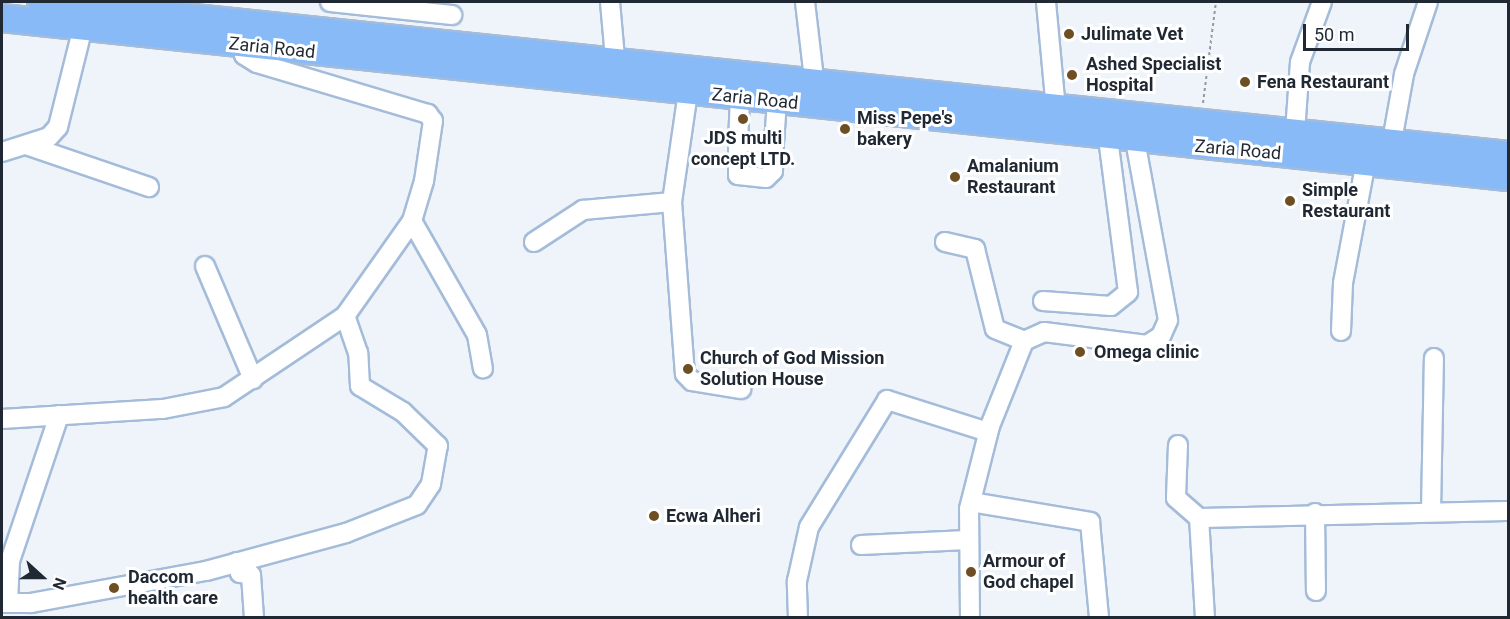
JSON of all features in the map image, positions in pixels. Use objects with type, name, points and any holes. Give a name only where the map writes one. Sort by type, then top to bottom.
[{"type":"highway","points":[[40,2],[240,33],[338,31],[723,69],[1056,109],[1392,141],[1417,156],[1509,155]]},
{"type":"highway","name":"Zaria Road","points":[[2,18],[83,27],[240,33],[688,92],[1135,141],[1366,161],[1417,156],[1509,177]]},
{"type":"highway","points":[[723,69],[731,96]]},
{"type":"street","points":[[338,31],[336,2],[452,15]]},
{"type":"street","points":[[610,2],[615,58]]},
{"type":"street","points":[[805,2],[814,79]]},
{"type":"street","points":[[1047,2],[1056,109]]},
{"type":"street","points":[[1295,132],[1300,62],[1322,2]]},
{"type":"street","points":[[1392,141],[1404,74],[1428,2]]},
{"type":"street","points":[[2,152],[26,145],[58,127],[83,27]]},
{"type":"street","points":[[2,420],[206,403],[253,379],[345,316],[412,221],[424,181],[433,121],[429,114],[257,63],[240,33]]},
{"type":"street","points":[[688,92],[672,202],[685,374],[692,381],[741,389]]},
{"type":"street","points":[[731,96],[738,142],[738,175],[766,178],[773,171],[777,101]]},
{"type":"street","points":[[1043,301],[1111,306],[1128,292],[1108,138]]},
{"type":"street","points":[[970,618],[967,540],[970,502],[988,432],[1024,341],[1044,332],[1147,345],[1161,336],[1168,308],[1135,141]]},
{"type":"street","points":[[738,142],[774,143]]},
{"type":"street","points":[[26,145],[149,188]]},
{"type":"street","points":[[1341,332],[1343,283],[1366,161]]},
{"type":"street","points":[[534,242],[583,210],[672,202]]},
{"type":"street","points":[[412,221],[477,335],[483,368]]},
{"type":"street","points":[[945,242],[975,249],[995,329],[1024,341]]},
{"type":"street","points":[[205,266],[253,379]]},
{"type":"street","points":[[59,415],[10,561],[5,602],[31,603],[237,562],[346,533],[406,509],[425,497],[431,484],[438,446],[403,412],[360,386],[358,353],[345,316]]},
{"type":"street","points":[[1431,511],[1434,358]]},
{"type":"street","points":[[798,618],[797,582],[809,527],[887,400],[988,432]]},
{"type":"street","points":[[1178,445],[1176,498],[1200,518],[1314,513],[1509,511]]},
{"type":"street","points":[[970,502],[1090,522],[1099,618]]},
{"type":"street","points":[[1314,513],[1316,591]]},
{"type":"street","points":[[1200,518],[1205,618]]},
{"type":"street","points":[[861,545],[967,540]]},
{"type":"street","points":[[237,562],[240,573],[251,575],[254,618]]},
{"type":"path","points":[[1200,123],[1216,2]]},
{"type":"place","name":"Julimate Vet","points":[[1069,34]]},
{"type":"place","name":"Ashed Specialist Hospital","points":[[1072,75]]},
{"type":"place","name":"Fena Restaurant","points":[[1245,82]]},
{"type":"place","name":"JDS multi concept LTD.","points":[[743,119]]},
{"type":"place","name":"Miss Pepe's bakery","points":[[845,129]]},
{"type":"place","name":"Amalanium Restaurant","points":[[955,177]]},
{"type":"place","name":"Simple Restaurant","points":[[1290,201]]},
{"type":"place","name":"Omega clinic","points":[[1080,352]]},
{"type":"place","name":"Church of God Mission Solution House","points":[[688,369]]},
{"type":"place","name":"Ecwa Alheri","points":[[654,516]]},
{"type":"place","name":"Armour of God chapel","points":[[971,572]]},
{"type":"place","name":"Daccom health care","points":[[114,588]]}]
